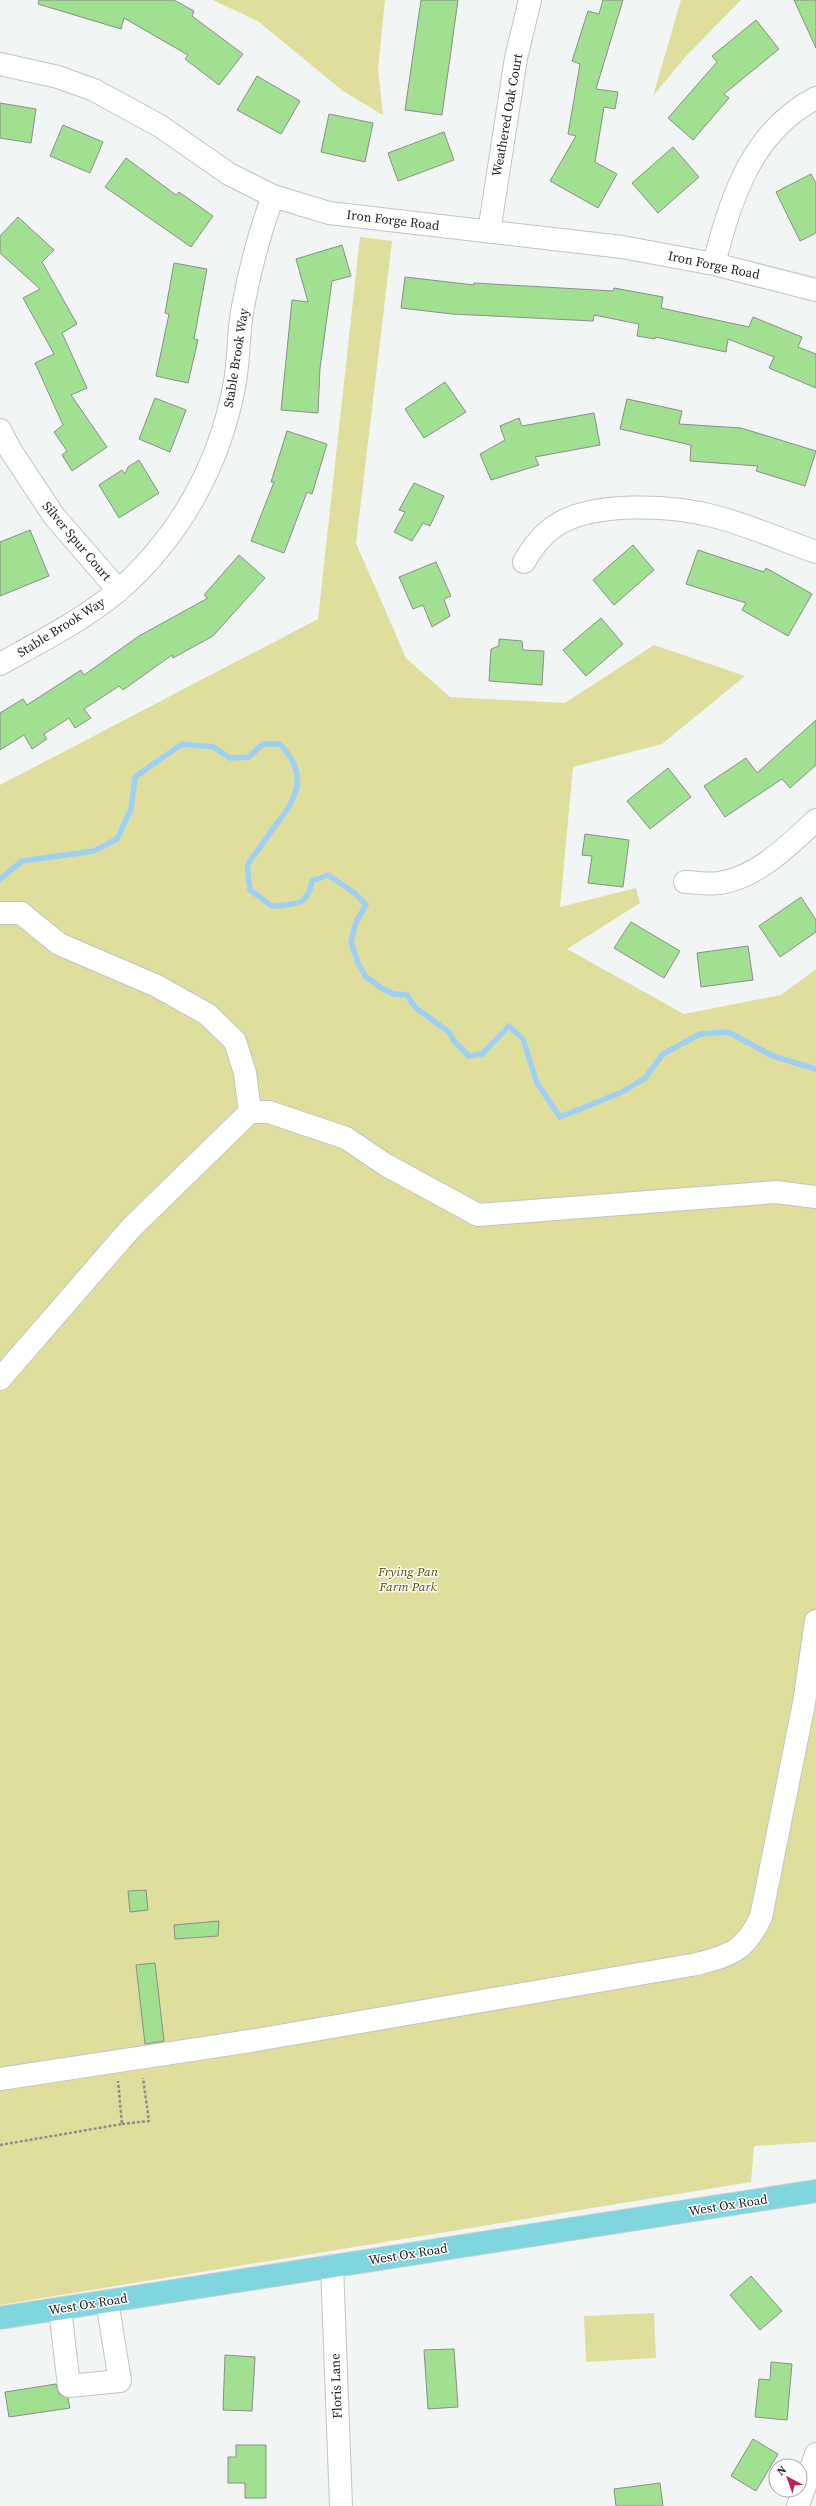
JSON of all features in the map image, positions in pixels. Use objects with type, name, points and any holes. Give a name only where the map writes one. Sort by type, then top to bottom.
[{"type":"main road","name":"West Ox Road","points":[[0,2318],[816,2191]]},
{"type":"street","name":"Weathered Oak Court","points":[[489,232],[516,58],[530,0]]},
{"type":"street","name":"Iron Forge Road","points":[[0,64],[58,77],[94,90],[128,107],[160,126],[229,174],[273,196],[329,213],[622,247],[714,264],[816,290]]},
{"type":"street","points":[[714,264],[731,202],[746,166],[769,134],[788,117],[816,98]]},
{"type":"street","name":"Stable Brook Way","points":[[0,664],[41,642],[95,608],[118,590],[152,558],[176,527],[202,483],[219,446],[234,387],[242,313],[259,233],[273,196]]},
{"type":"street","name":"Silver Spur Court","points":[[0,430],[11,451],[54,516],[118,590]]},
{"type":"street","points":[[524,562],[531,548],[556,525],[588,513],[624,508],[675,509],[712,516],[816,552]]},
{"type":"street","points":[[685,882],[717,884],[748,874],[790,844],[816,820]]},
{"type":"street","points":[[0,914],[21,913],[59,944],[157,986],[207,1014],[235,1041],[245,1073],[250,1112]]},
{"type":"street","points":[[0,1379],[132,1228],[250,1112],[269,1112],[346,1138],[386,1165],[478,1215],[776,1192],[816,1197]]},
{"type":"street","points":[[0,2078],[140,2058],[697,1964],[723,1957],[740,1948],[752,1937],[761,1917],[804,1703],[816,1621]]},
{"type":"street","name":"Floris Lane","points":[[332,2266],[341,2506]]},
{"type":"street","points":[[60,2309],[69,2386],[120,2381],[107,2301]]},
{"type":"street","points":[[798,2506],[816,2454]]},
{"type":"path","points":[[0,2145],[122,2124],[148,2121],[140,2058]]},
{"type":"path","points":[[116,2061],[122,2124]]},
{"type":"green space","points":[[213,0],[385,0],[378,69],[383,115],[343,91],[259,22]]},
{"type":"green space","points":[[681,0],[741,0],[687,55],[653,96]]},
{"type":"green space","name":"Frying Pan Farm Park","points":[[360,237],[392,241],[356,543],[406,658],[450,697],[565,703],[654,645],[745,676],[662,744],[573,767],[560,907],[636,888],[640,903],[567,949],[684,1014],[781,995],[816,969],[816,2142],[754,2146],[751,2182],[0,2305],[0,785],[318,619]]},
{"type":"green space","points":[[654,2313],[656,2358],[586,2362],[584,2316]]},
{"type":"building","points":[[39,0],[174,0],[194,11],[192,16],[243,54],[219,85],[185,59],[188,55],[124,18],[121,29],[38,4]]},
{"type":"building","points":[[421,0],[458,0],[442,115],[405,110]]},
{"type":"building","points":[[603,0],[623,0],[596,89],[618,92],[615,109],[604,107],[595,162],[617,174],[598,208],[550,181],[576,136],[568,134],[580,64],[572,61],[588,11],[599,14]]},
{"type":"building","points":[[794,0],[816,0],[816,48]]},
{"type":"building","points":[[756,20],[779,49],[724,94],[729,98],[693,140],[668,118],[717,62],[712,56]]},
{"type":"building","points":[[257,76],[300,101],[281,134],[237,110]]},
{"type":"building","points":[[0,103],[36,109],[31,143],[0,138]]},
{"type":"building","points":[[329,114],[373,123],[365,162],[321,152]]},
{"type":"building","points":[[63,125],[103,142],[90,173],[50,156]]},
{"type":"building","points":[[444,132],[454,160],[398,181],[388,153]]},
{"type":"building","points":[[673,147],[699,177],[658,213],[632,183]]},
{"type":"building","points":[[126,158],[176,195],[179,192],[213,216],[191,247],[105,187]]},
{"type":"building","points":[[811,174],[816,183],[816,233],[800,241],[776,192]]},
{"type":"building","points":[[18,217],[54,250],[42,262],[77,324],[62,333],[87,388],[71,395],[107,447],[72,471],[62,455],[67,451],[54,432],[63,425],[35,363],[54,354],[23,298],[40,289],[0,253],[0,236]]},
{"type":"building","points":[[342,245],[351,276],[332,281],[320,368],[318,413],[281,410],[292,300],[308,302],[296,259]]},
{"type":"building","points":[[174,263],[207,269],[194,339],[198,340],[188,383],[156,376],[169,314],[165,313]]},
{"type":"building","points":[[405,277],[474,285],[474,283],[613,291],[614,288],[663,297],[661,308],[749,327],[753,317],[802,337],[798,347],[816,354],[816,388],[769,368],[774,357],[728,339],[726,352],[655,337],[655,339],[637,336],[639,324],[594,315],[593,321],[452,314],[401,308]]},
{"type":"building","points":[[445,382],[466,412],[424,438],[405,409]]},
{"type":"building","points":[[155,398],[186,410],[170,452],[139,439]]},
{"type":"building","points":[[627,399],[682,411],[679,424],[741,428],[816,451],[805,486],[756,471],[758,466],[690,461],[691,445],[620,429]]},
{"type":"building","points":[[594,413],[600,445],[535,457],[539,465],[491,480],[480,454],[505,440],[500,426],[519,418],[522,426]]},
{"type":"building","points":[[287,431],[327,444],[312,494],[307,492],[284,553],[251,541],[274,482],[271,482]]},
{"type":"building","points":[[139,460],[159,493],[119,518],[99,485],[122,470],[125,474],[128,467]]},
{"type":"building","points":[[414,483],[444,496],[430,526],[423,523],[412,541],[394,532],[405,512],[399,510]]},
{"type":"building","points":[[30,530],[49,576],[0,596],[0,542]]},
{"type":"building","points":[[633,545],[654,570],[614,605],[593,580]]},
{"type":"building","points":[[698,550],[764,572],[766,568],[812,594],[788,636],[742,610],[746,603],[686,584]]},
{"type":"building","points":[[239,555],[265,578],[213,636],[173,658],[172,655],[123,690],[119,686],[84,709],[91,718],[75,728],[69,718],[44,734],[47,739],[32,749],[24,735],[0,750],[0,713],[23,699],[27,705],[81,670],[84,675],[139,636],[208,598],[204,595]]},
{"type":"building","points":[[436,562],[451,596],[444,599],[450,616],[432,627],[423,605],[413,609],[399,577]]},
{"type":"building","points":[[601,618],[623,644],[586,676],[563,650]]},
{"type":"building","points":[[499,639],[522,641],[523,650],[544,651],[542,685],[489,681],[491,649],[499,646]]},
{"type":"building","points":[[816,720],[816,765],[790,788],[782,779],[725,817],[704,786],[746,758],[757,773]]},
{"type":"building","points":[[668,768],[691,797],[650,829],[627,801]]},
{"type":"building","points":[[585,834],[629,840],[623,887],[588,883],[592,856],[582,855]]},
{"type":"building","points":[[801,897],[816,920],[816,932],[780,957],[759,926]]},
{"type":"building","points":[[631,922],[680,951],[664,978],[614,948]]},
{"type":"building","points":[[748,946],[753,980],[701,987],[697,953]]},
{"type":"building","points":[[146,1890],[148,1910],[130,1912],[128,1891]]},
{"type":"building","points":[[219,1921],[218,1936],[175,1939],[174,1925]]},
{"type":"building","points":[[155,1963],[164,2041],[145,2044],[136,1965]]},
{"type":"building","points":[[751,2276],[782,2311],[760,2330],[730,2295]]},
{"type":"building","points":[[454,2349],[458,2407],[428,2409],[424,2350]]},
{"type":"building","points":[[225,2355],[255,2357],[252,2411],[223,2410]]},
{"type":"building","points":[[771,2362],[792,2364],[787,2420],[755,2417],[759,2379],[770,2380]]},
{"type":"building","points":[[56,2384],[59,2394],[68,2398],[70,2408],[9,2417],[5,2392]]},
{"type":"building","points":[[753,2439],[778,2454],[776,2458],[768,2458],[768,2471],[756,2491],[731,2476]]},
{"type":"building","points":[[236,2445],[266,2445],[266,2498],[245,2498],[245,2483],[228,2483],[228,2457],[236,2457]]},
{"type":"building","points":[[660,2483],[663,2506],[616,2506],[614,2489]]},
{"type":"waterway","points":[[0,879],[22,861],[94,851],[117,839],[131,809],[135,777],[182,744],[213,747],[230,758],[249,757],[263,744],[280,744],[292,759],[297,773],[297,786],[293,799],[286,811],[249,863],[247,871],[250,890],[272,906],[293,904],[303,900],[307,896],[312,881],[328,875],[355,893],[366,905],[356,922],[351,942],[358,963],[366,977],[393,994],[407,995],[416,1008],[449,1032],[454,1041],[469,1056],[482,1054],[509,1026],[523,1039],[537,1083],[560,1117],[622,1092],[645,1078],[663,1054],[700,1034],[728,1032],[773,1056],[816,1069]]}]
